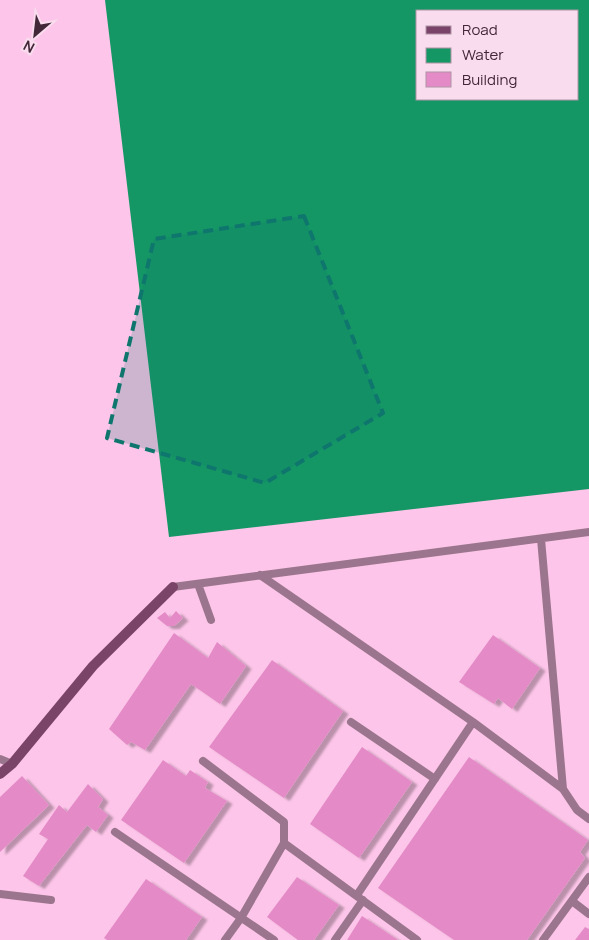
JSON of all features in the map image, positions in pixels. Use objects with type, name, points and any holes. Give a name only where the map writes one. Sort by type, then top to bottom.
[{"type":"street","points":[[0,774],[12,764],[93,666],[173,587]]},
{"type":"lane","points":[[173,587],[589,532]]},
{"type":"lane","points":[[541,539],[563,789]]},
{"type":"lane","points":[[260,575],[473,722],[563,789],[577,810],[589,820]]},
{"type":"lane","points":[[198,584],[210,620]]},
{"type":"lane","points":[[351,722],[434,779]]},
{"type":"lane","points":[[335,940],[434,779],[473,722]]},
{"type":"lane","points":[[0,759],[12,764]]},
{"type":"lane","points":[[203,761],[284,822],[284,843],[241,918],[226,940]]},
{"type":"lane","points":[[115,832],[274,940]]},
{"type":"lane","points":[[284,843],[417,940]]},
{"type":"lane","points":[[543,940],[589,877]]},
{"type":"lane","points":[[0,894],[51,900]]},
{"type":"lane","points":[[572,901],[589,914]]},
{"type":"highlighted area","points":[[304,216],[383,413],[265,483],[107,438],[154,239]]},
{"type":"water","points":[[105,0],[589,0],[589,489],[169,537]]},
{"type":"building","points":[[176,611],[183,618],[174,626],[167,626],[157,618],[165,612],[170,618]]},
{"type":"building","points":[[174,633],[208,658],[217,642],[246,666],[220,704],[191,684],[145,750],[131,742],[127,745],[109,729]]},
{"type":"building","points":[[493,635],[540,668],[512,709],[498,698],[494,704],[459,682]]},
{"type":"building","points":[[272,660],[343,711],[284,798],[209,747]]},
{"type":"building","points":[[362,747],[412,782],[359,858],[310,824]]},
{"type":"building","points":[[469,757],[588,840],[580,852],[585,858],[527,940],[454,940],[378,888]]},
{"type":"building","points":[[163,760],[186,776],[190,770],[208,782],[205,788],[227,801],[184,863],[121,820]]},
{"type":"building","points":[[22,776],[49,805],[0,852],[0,797]]},
{"type":"building","points":[[88,784],[103,799],[98,807],[108,815],[96,832],[87,825],[39,886],[23,876],[48,839],[39,834],[59,805],[67,812]]},
{"type":"building","points":[[297,877],[339,905],[314,940],[298,940],[267,917]]},
{"type":"building","points":[[146,879],[202,917],[186,940],[107,940],[104,938]]},
{"type":"building","points":[[362,916],[398,940],[347,940]]},
{"type":"building","points":[[585,927],[589,929],[589,940],[575,940]]}]
